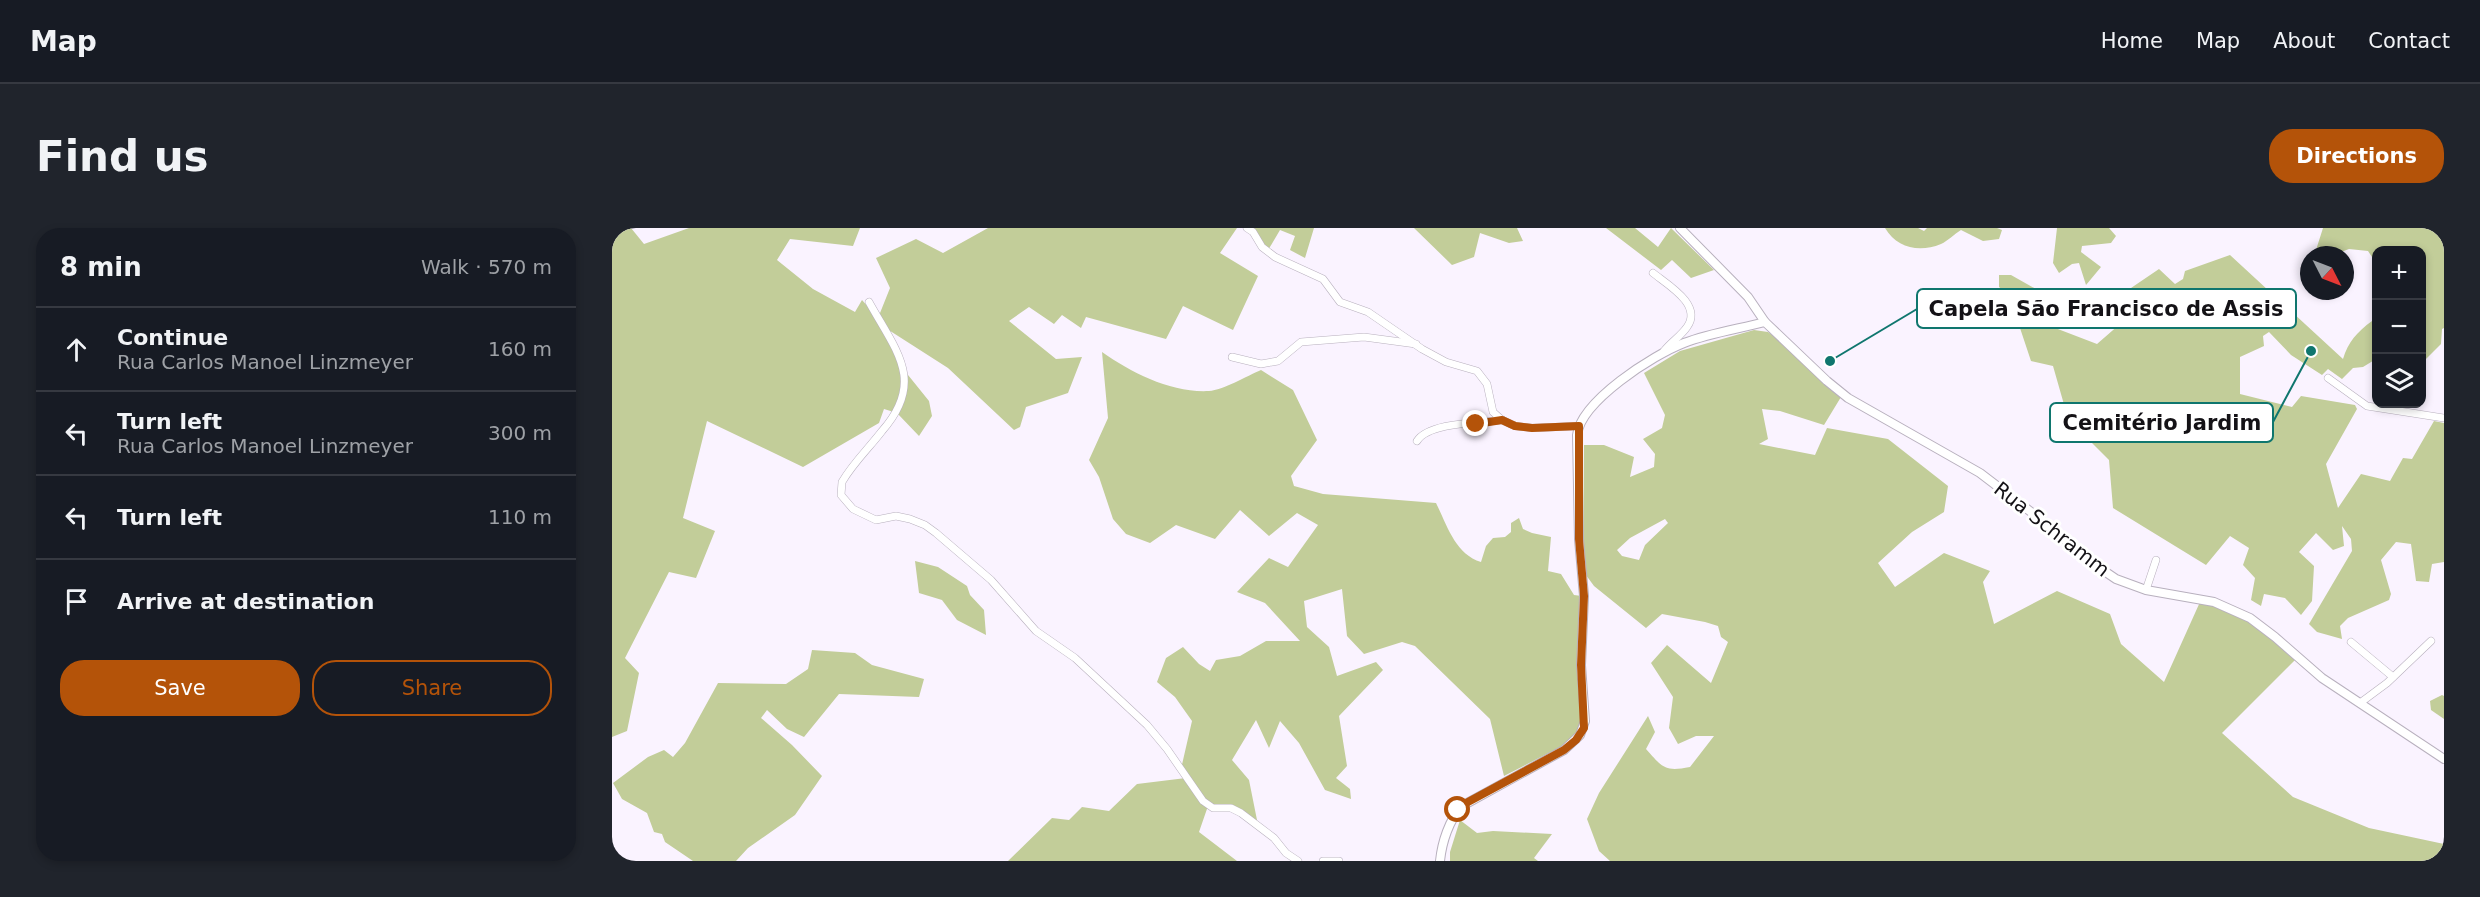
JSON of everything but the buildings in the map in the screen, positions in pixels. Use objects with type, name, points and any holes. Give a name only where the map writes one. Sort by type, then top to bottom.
[{"type":"street","points":[[1248,228],[1262,247],[1275,257],[1323,279],[1340,302],[1368,312],[1451,364],[1477,370],[1487,384],[1493,412],[1502,420],[1515,426],[1532,428],[1579,426]]},
{"type":"street","name":"Rua Schramm","points":[[1680,228],[1749,297],[1765,322],[1848,398],[1980,473],[2091,562],[2116,579],[2146,590],[2214,602],[2240,613],[2275,637],[2322,678],[2444,759]]},
{"type":"street","points":[[1438,860],[1450,823],[1462,806],[1564,750],[1576,740],[1584,728],[1581,665],[1584,596],[1579,539],[1579,426],[1586,413],[1613,388],[1662,353],[1689,326],[1691,310],[1685,300],[1653,273]]},
{"type":"street","points":[[869,302],[898,353],[904,370],[905,391],[892,420],[842,482],[840,490],[844,499],[854,509],[876,520],[902,517],[925,525],[936,533],[991,580],[1036,631],[1075,658],[1147,725],[1167,749],[1203,801],[1213,808],[1231,808],[1241,813],[1268,833],[1286,853],[1298,861]]},
{"type":"street","points":[[1662,353],[1693,340],[1765,322]]},
{"type":"street","points":[[1232,357],[1261,364],[1278,361],[1301,342],[1364,337],[1416,344]]},
{"type":"street","points":[[2328,378],[2367,406],[2444,418]]},
{"type":"street","points":[[1417,441],[1423,434],[1444,427],[1502,420]]},
{"type":"street","points":[[2146,590],[2156,560]]},
{"type":"street","points":[[2360,703],[2393,677],[2431,641]]},
{"type":"street","points":[[2351,642],[2393,677]]},
{"type":"street","points":[[1323,861],[1339,861]]},
{"type":"green space","points":[[612,228],[631,228],[644,244],[689,228],[860,228],[853,246],[790,239],[777,260],[813,289],[855,312],[862,300],[878,318],[890,288],[876,258],[916,239],[943,253],[988,228],[1237,228],[1220,253],[1258,276],[1233,330],[1183,306],[1166,339],[1086,317],[1081,328],[1062,315],[1054,324],[1029,307],[1009,321],[1056,359],[1082,357],[1068,393],[1026,407],[1020,427],[1014,430],[948,368],[884,327],[904,370],[929,401],[932,416],[919,436],[897,413],[884,409],[879,423],[803,467],[707,421],[683,518],[715,531],[696,578],[669,572],[625,658],[639,673],[627,731],[612,737]]},
{"type":"green space","points":[[1247,228],[1314,228],[1305,258],[1290,250],[1295,236],[1280,230],[1267,252]]},
{"type":"green space","points":[[1414,228],[1517,228],[1523,241],[1509,243],[1480,233],[1474,257],[1452,265]]},
{"type":"green space","points":[[1606,228],[1635,228],[1658,247],[1671,228],[1714,270],[1691,278],[1672,260],[1661,270]]},
{"type":"green space","points":[[1885,228],[1918,228],[1924,231],[1927,228],[1997,228],[2002,230],[1999,239],[1983,241],[1961,230],[1941,244],[1917,248],[1902,244]]},
{"type":"green space","points":[[2057,228],[2109,228],[2116,236],[2111,243],[2082,246],[2081,252],[2101,267],[2086,285],[2079,263],[2072,264],[2059,273],[2053,263]]},
{"type":"green space","points":[[2323,228],[2444,228],[2444,328],[2441,344],[2426,359],[2426,246],[2372,246],[2372,257],[2368,251],[2354,250],[2354,246],[2317,246]]},
{"type":"green space","points":[[2230,255],[2343,359],[2350,342],[2372,321],[2372,361],[2363,367],[2353,368],[2342,379],[2328,369],[2322,375],[2291,355],[2269,332],[2263,336],[2264,346],[2240,357],[2240,394],[2292,407],[2301,396],[2355,405],[2357,409],[2326,464],[2338,508],[2361,474],[2390,481],[2403,458],[2412,459],[2434,421],[2444,423],[2444,562],[2432,564],[2429,582],[2416,581],[2411,544],[2396,542],[2381,560],[2391,594],[2389,600],[2348,618],[2340,626],[2342,639],[2317,632],[2309,624],[2352,551],[2351,539],[2342,526],[2344,546],[2333,550],[2316,533],[2299,552],[2314,566],[2312,601],[2301,615],[2285,598],[2264,594],[2261,606],[2251,600],[2255,578],[2243,565],[2249,548],[2230,536],[2206,565],[2113,508],[2109,460],[2091,442],[2085,408],[2065,408],[2053,366],[2031,361],[2019,325],[2031,318],[2033,314],[1999,287],[1999,275],[2011,275],[2043,293],[2050,326],[2097,344],[2120,324],[2135,324],[2141,309],[2131,288],[2159,269],[2175,284],[2183,279],[2185,271]]},
{"type":"green space","points":[[1754,330],[1768,332],[1841,397],[1824,425],[1780,411],[1762,409],[1768,439],[1759,444],[1815,455],[1827,428],[1888,439],[1948,486],[1944,512],[1912,532],[1878,563],[1895,587],[1944,553],[1990,571],[1983,582],[1994,624],[2057,591],[2110,614],[2121,644],[2164,682],[2200,602],[2227,610],[2252,624],[2295,660],[2222,733],[2293,797],[2369,828],[2444,844],[2444,861],[1610,861],[1599,851],[1587,819],[1599,793],[1648,716],[1655,732],[1646,749],[1661,764],[1670,769],[1690,767],[1714,736],[1696,736],[1678,744],[1669,728],[1673,697],[1651,663],[1667,645],[1711,683],[1728,642],[1721,637],[1718,626],[1662,614],[1646,628],[1594,586],[1583,571],[1584,445],[1604,445],[1634,457],[1630,477],[1654,467],[1655,454],[1643,439],[1662,428],[1665,415],[1644,373],[1680,351]],"holes":[[[1665,519],[1668,523],[1645,545],[1639,560],[1622,556],[1617,550],[1630,538]]]},
{"type":"green space","points":[[1102,352],[1139,374],[1180,389],[1215,390],[1261,370],[1293,390],[1317,440],[1291,476],[1294,486],[1323,494],[1436,503],[1458,546],[1472,558],[1481,562],[1486,546],[1493,538],[1505,537],[1511,532],[1511,523],[1519,518],[1523,529],[1551,537],[1548,571],[1561,574],[1574,595],[1582,596],[1582,727],[1570,742],[1504,776],[1490,719],[1415,646],[1402,642],[1364,654],[1347,636],[1342,589],[1304,601],[1307,627],[1329,647],[1337,676],[1376,662],[1383,670],[1339,716],[1347,766],[1336,778],[1350,789],[1351,799],[1325,790],[1299,743],[1280,721],[1269,748],[1256,720],[1232,760],[1249,780],[1258,825],[1241,813],[1208,806],[1199,832],[1237,861],[1008,861],[1052,818],[1069,820],[1082,807],[1109,811],[1137,784],[1186,778],[1181,769],[1192,721],[1175,697],[1157,682],[1166,658],[1183,647],[1199,664],[1210,671],[1216,660],[1240,656],[1266,641],[1300,641],[1265,603],[1237,592],[1269,558],[1288,567],[1318,525],[1297,513],[1269,536],[1240,510],[1215,539],[1176,525],[1150,543],[1126,534],[1113,519],[1099,477],[1089,460],[1108,418]]},
{"type":"green space","points":[[915,561],[938,567],[967,586],[970,595],[984,610],[986,635],[957,620],[942,600],[919,593]]},
{"type":"green space","points":[[812,650],[855,653],[872,665],[924,679],[919,697],[839,694],[804,737],[787,729],[767,710],[761,718],[822,776],[795,815],[748,848],[736,861],[693,861],[665,842],[662,834],[654,832],[647,813],[622,799],[613,783],[648,757],[664,750],[673,757],[685,743],[718,683],[786,684],[808,669]]},
{"type":"green space","points":[[2444,696],[2444,719],[2431,710],[2430,701]]},
{"type":"green space","points":[[1460,820],[1477,833],[1493,831],[1552,834],[1534,858],[1538,861],[1450,861],[1450,852]]},
{"type":"place","name":"Cemitério Jardim","points":[[2311,351]]},
{"type":"place","name":"Capela São Francisco de Assis","points":[[1830,361]]},
{"type":"route","points":[[1458,810],[1468,802],[1564,750],[1580,735],[1585,721],[1581,677],[1584,596],[1579,539],[1579,426],[1532,428],[1515,426],[1502,420],[1476,424]]}]
